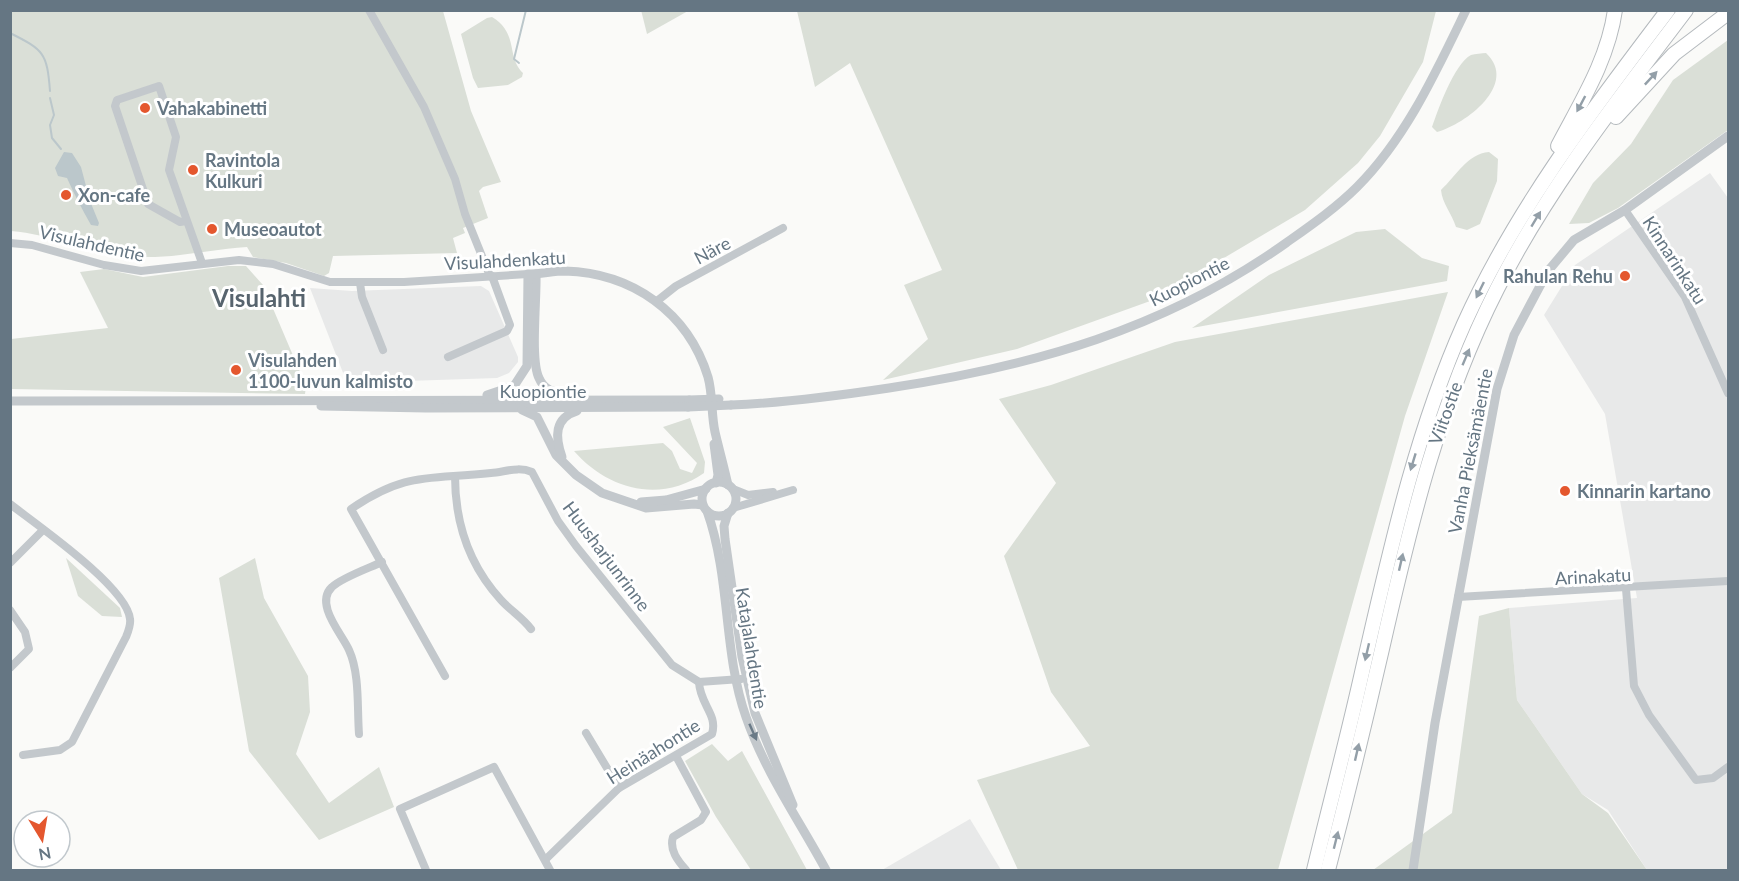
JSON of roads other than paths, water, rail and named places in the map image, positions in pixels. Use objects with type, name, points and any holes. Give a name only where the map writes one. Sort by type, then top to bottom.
[{"type":"highway","points":[[1529,202],[1595,77],[1612,33],[1615,10]]},
{"type":"highway","name":"Viitostie","points":[[1314,870],[1400,509],[1426,423],[1464,324],[1529,202],[1593,110],[1668,10]]},
{"type":"highway","name":"Viitostie","points":[[1328,870],[1407,538],[1438,428],[1452,390],[1496,290],[1557,185],[1686,10]]},
{"type":"highway","points":[[1557,185],[1674,54],[1728,13]]},
{"type":"highway","points":[[1307,870],[1330,805]]},
{"type":"street","points":[[369,10],[424,107],[445,153],[467,220],[510,325],[507,331],[448,357]]},
{"type":"street","name":"Kuopiontie","points":[[10,400],[731,402],[809,398],[934,381],[1008,367],[1119,333],[1191,301],[1256,264],[1308,228],[1356,188],[1390,149],[1429,86],[1466,10]]},
{"type":"street","points":[[186,221],[180,222],[148,204],[115,106],[117,100],[159,86],[176,137],[169,170],[202,263]]},
{"type":"street","name":"Vanha Pieksämäentie","points":[[1413,870],[1435,723],[1497,387],[1514,336],[1548,271],[1561,253],[1589,229],[1625,210],[1728,136]]},
{"type":"street","name":"Kinnarinkatu","points":[[1625,210],[1685,297],[1728,393]]},
{"type":"street","name":"Näre","points":[[657,301],[676,286],[783,228]]},
{"type":"street","name":"Visulahdentie","points":[[10,243],[39,246],[104,265],[141,272],[202,263]]},
{"type":"street","name":"Visulahdenkatu","points":[[202,263],[228,260],[260,262],[330,282],[360,283],[564,271],[595,274],[622,282],[657,301],[677,320],[702,360],[709,380],[715,433],[730,487]]},
{"type":"street","points":[[433,400],[501,393],[518,383],[528,358],[532,274]]},
{"type":"street","points":[[532,274],[535,359],[542,383],[557,393],[591,394],[627,403]]},
{"type":"street","points":[[360,283],[362,297],[383,350]]},
{"type":"street","name":"Kuopiontie","points":[[277,402],[346,408],[496,408],[627,403]]},
{"type":"street","points":[[564,462],[557,433],[565,416],[579,410],[627,403]]},
{"type":"street","points":[[496,408],[533,414],[541,423],[556,455],[593,488],[620,500],[646,507],[694,504],[721,516],[793,490],[748,495],[716,483],[706,489],[666,500],[620,500]]},
{"type":"street","name":"Visulahdenkatu","points":[[715,433],[718,475],[716,483]]},
{"type":"street","name":"Huusharjunrinne","points":[[445,676],[351,509],[375,493],[402,482],[430,476],[455,476],[522,468],[532,472],[558,521],[576,546],[672,665],[699,682]]},
{"type":"street","points":[[455,476],[457,519],[462,536],[484,578],[502,602],[521,616],[531,629]]},
{"type":"street","points":[[730,487],[736,495],[731,511]]},
{"type":"street","points":[[705,508],[706,489]]},
{"type":"street","points":[[10,504],[102,578],[124,604],[130,619],[126,637],[72,742],[60,750],[23,754]]},
{"type":"street","name":"Katajalahdentie","points":[[705,508],[721,559],[742,679]]},
{"type":"street","name":"Katajalahdentie","points":[[731,511],[724,526],[746,716],[780,792],[797,816],[826,870]]},
{"type":"street","points":[[10,562],[43,530]]},
{"type":"street","points":[[359,734],[354,664],[350,651],[327,608],[326,598],[332,587],[382,562]]},
{"type":"street","name":"Arinakatu","points":[[1458,597],[1626,589],[1728,581]]},
{"type":"street","points":[[1626,589],[1634,686],[1649,715],[1696,780],[1713,778],[1728,767]]},
{"type":"street","points":[[10,610],[25,632],[29,649],[10,668]]},
{"type":"street","points":[[699,682],[742,679]]},
{"type":"street","name":"Heinäahontie","points":[[546,859],[618,788],[712,734],[715,725],[713,717],[701,699],[699,682]]},
{"type":"street","points":[[586,733],[618,788]]},
{"type":"street","points":[[676,756],[706,812],[701,820],[673,837],[671,843],[674,854],[686,870]]},
{"type":"street","points":[[426,870],[400,808],[494,767],[550,870]]},
{"type":"waterway","points":[[519,63],[514,59],[526,10]]},
{"type":"waterway","points":[[10,33],[42,54],[47,68],[50,91]]},
{"type":"waterway","points":[[50,98],[54,115],[50,125],[52,138],[61,149]]},
{"type":"place","name":"Vahakabinetti","points":[[145,108]]},
{"type":"place","name":"Ravintola Kulkuri","points":[[193,170]]},
{"type":"place","name":"Xon-cafe","points":[[66,195]]},
{"type":"place","name":"Museoautot","points":[[212,229]]},
{"type":"place","name":"Rahulan Rehu","points":[[1625,276]]},
{"type":"place","name":"Visulahden 1100-luvun kalmisto","points":[[236,370]]},
{"type":"place","name":"Kinnarin kartano","points":[[1565,491]]},
{"type":"district","name":"Visulahti","points":[[259,297]]}]
